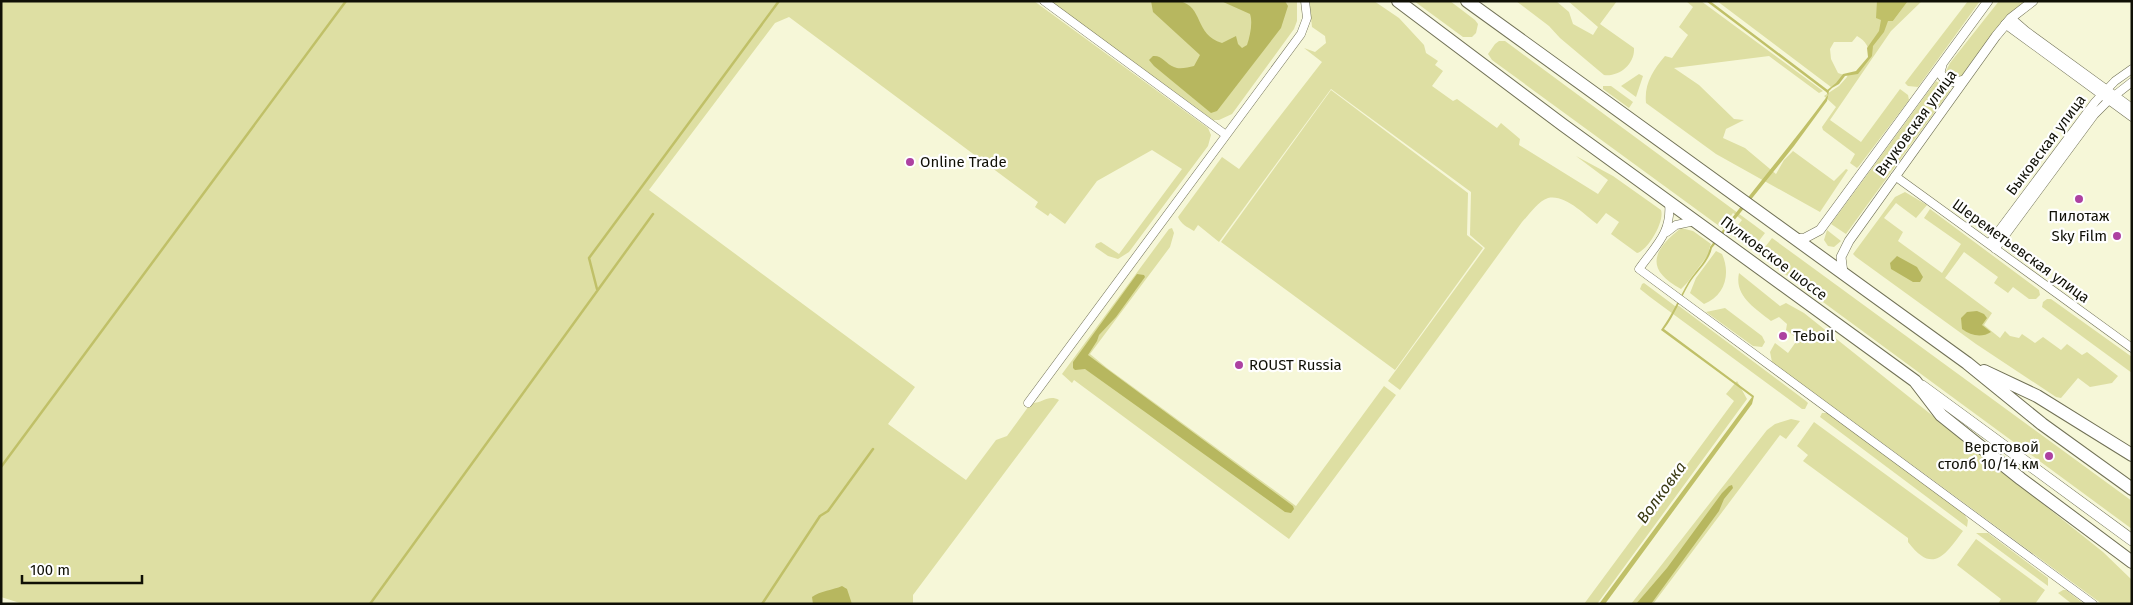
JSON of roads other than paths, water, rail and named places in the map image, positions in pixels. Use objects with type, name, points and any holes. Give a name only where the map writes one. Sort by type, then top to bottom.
[{"type":"highway","name":"Пулковское шоссе","points":[[1398,1],[1563,125],[1669,200],[1915,381]]},
{"type":"highway","name":"Пулковское шоссе","points":[[1467,1],[1967,363],[2042,424],[2132,489]]},
{"type":"highway","points":[[1967,363],[2038,396],[2132,455]]},
{"type":"highway","points":[[1915,381],[1941,414],[2021,479],[2132,562]]},
{"type":"highway","points":[[2116,551],[2132,568]]},
{"type":"main road","name":"Пулковское шоссе","points":[[1915,381],[2132,540]]},
{"type":"street","points":[[1044,1],[1226,135]]},
{"type":"street","points":[[1028,404],[1303,30],[1306,18],[1305,1]]},
{"type":"street","name":"Внуковская улица","points":[[1795,239],[1806,238],[1820,230],[1988,1]]},
{"type":"street","name":"Внуковская улица","points":[[1843,273],[1841,257],[1844,248],[2008,21],[2033,1]]},
{"type":"street","points":[[2008,21],[2111,97],[2132,108]]},
{"type":"street","points":[[1943,63],[1940,72],[1944,79],[1954,82],[1964,80]]},
{"type":"street","name":"Быковская улица","points":[[1992,247],[2104,92],[2132,69]]},
{"type":"street","name":"Быковская улица","points":[[1992,247],[2094,115],[2111,97],[2132,82]]},
{"type":"street","points":[[2111,97],[2132,117]]},
{"type":"street","name":"Шереметьевская улица","points":[[1895,176],[2132,348]]},
{"type":"street","points":[[1669,200],[1670,222],[1665,233],[1639,269],[2093,604]]},
{"type":"street","points":[[1665,233],[1676,226],[1697,221]]},
{"type":"waterway","points":[[1,467],[346,1]]},
{"type":"waterway","points":[[597,289],[589,258],[779,1]]},
{"type":"waterway","points":[[1708,1],[1827,91]]},
{"type":"waterway","points":[[370,604],[653,214]]},
{"type":"waterway","points":[[762,604],[820,516],[828,511],[873,449]]},
{"type":"place","name":"Online Trade","points":[[910,162]]},
{"type":"place","name":"Пилотаж","points":[[2079,199]]},
{"type":"place","name":"Sky Film","points":[[2117,236]]},
{"type":"place","name":"Teboil","points":[[1783,336]]},
{"type":"place","name":"ROUST Russia","points":[[1239,365]]},
{"type":"place","name":"Верстовой столб 10/14 км","points":[[2049,456]]},
{"type":"water label","name":"Волковка","points":[[1661,492]]}]
